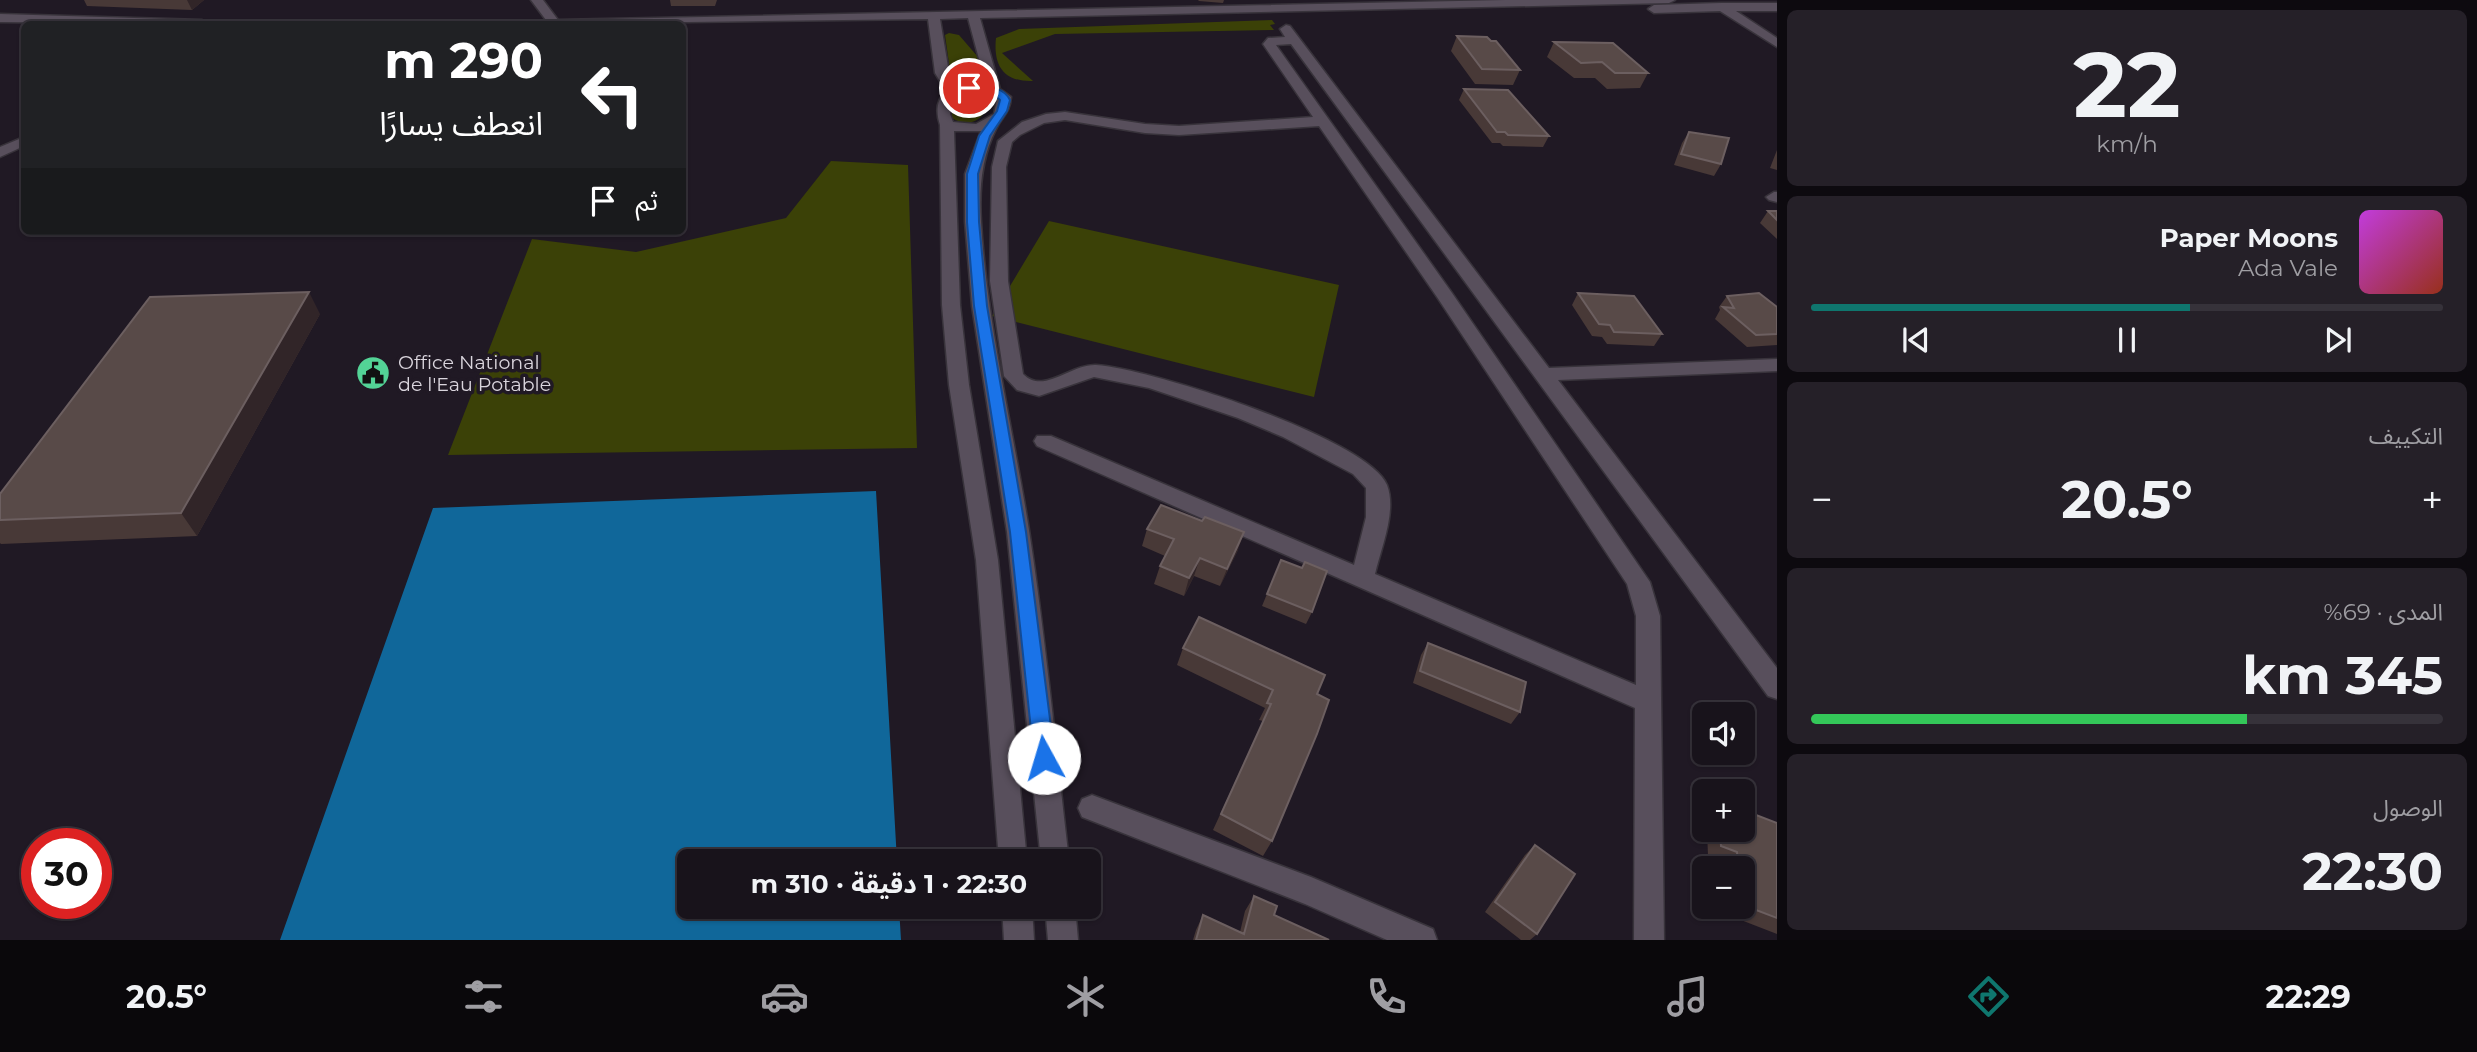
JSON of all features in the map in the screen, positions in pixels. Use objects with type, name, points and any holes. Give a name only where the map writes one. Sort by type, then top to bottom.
[{"type":"street","points":[[537,0],[553,21]]},
{"type":"street","points":[[652,21],[749,18],[974,19],[1275,13],[1669,0]]},
{"type":"street","points":[[1710,0],[1777,43]]},
{"type":"street","points":[[1416,7],[1777,7]]},
{"type":"street","points":[[1275,13],[1777,688]]},
{"type":"street","points":[[686,27],[749,18]]},
{"type":"street","points":[[934,19],[942,73],[954,91]]},
{"type":"street","points":[[974,19],[994,91]]},
{"type":"street","points":[[0,21],[21,22]]},
{"type":"street","points":[[1293,40],[1272,41],[1269,44],[1638,582],[1648,616],[1646,701],[1649,940]]},
{"type":"street","points":[[1012,849],[987,560],[959,385],[951,305],[947,125],[944,104],[954,91],[974,88],[1002,94],[1005,104],[990,125],[973,174],[973,222],[981,306],[1020,545],[1054,849]]},
{"type":"street","points":[[1324,121],[1177,130],[1141,128],[1073,117],[1049,117],[1031,124],[1005,141],[1001,158],[999,281],[1014,376],[1024,386],[1039,390],[1067,377],[1093,371],[1117,373],[1201,398],[1301,436],[1366,473],[1376,484],[1379,499],[1362,578]]},
{"type":"street","points":[[947,125],[970,129],[990,125]]},
{"type":"street","points":[[0,153],[21,142]]},
{"type":"street","points":[[1544,374],[1777,365]]},
{"type":"street","points":[[1044,440],[1646,701]]},
{"type":"street","points":[[1092,808],[1311,892],[1422,940]]},
{"type":"street","points":[[1018,919],[1019,940]]},
{"type":"street","points":[[1061,919],[1063,940]]},
{"type":"green space","points":[[1272,20],[1275,24],[1270,25],[1274,30],[1055,34],[1002,53],[1033,81],[1023,81],[1008,75],[1002,70],[996,57],[996,38],[1019,29]]},
{"type":"green space","points":[[945,35],[959,35],[978,57],[981,81],[957,83],[951,78],[961,78],[960,70],[950,70]]},
{"type":"green space","points":[[965,95],[978,95],[986,100],[985,112],[970,122],[952,118],[952,104]]},
{"type":"green space","points":[[831,161],[908,165],[917,448],[448,455],[532,239],[636,252],[786,218]]},
{"type":"green space","points":[[1049,221],[1339,285],[1314,397],[992,316]]},
{"type":"water","points":[[876,491],[896,849],[677,849],[677,919],[900,919],[901,940],[280,940],[433,508]]},
{"type":"building","points":[[1457,36],[1487,37],[1496,41],[1520,70],[1482,69]]},
{"type":"building","points":[[1554,42],[1613,43],[1648,73],[1615,73],[1602,62],[1581,63]]},
{"type":"building","points":[[1464,89],[1508,90],[1549,136],[1508,135],[1505,132],[1497,132]]},
{"type":"building","points":[[1689,132],[1729,138],[1721,164],[1681,154]]},
{"type":"building","points":[[1768,211],[1777,211],[1777,220]]},
{"type":"building","points":[[309,292],[181,513],[0,520],[0,494],[150,297]]},
{"type":"building","points":[[1578,293],[1634,296],[1662,334],[1614,332],[1610,325],[1599,324]]},
{"type":"building","points":[[1759,293],[1777,307],[1777,334],[1756,335],[1723,307],[1734,308],[1727,296]]},
{"type":"building","points":[[1161,505],[1202,521],[1205,517],[1244,532],[1227,569],[1200,558],[1189,578],[1160,566],[1174,539],[1147,529]]},
{"type":"building","points":[[1281,560],[1302,568],[1305,562],[1327,571],[1312,612],[1267,594]]},
{"type":"building","points":[[1199,617],[1325,675],[1317,694],[1329,700],[1272,841],[1221,814],[1271,704],[1267,703],[1273,690],[1183,648]]},
{"type":"building","points":[[1428,643],[1526,682],[1520,712],[1420,671]]},
{"type":"building","points":[[1755,815],[1777,823],[1777,918],[1755,910],[1755,856],[1737,856],[1737,852],[1721,846],[1721,842],[1755,842]]},
{"type":"building","points":[[1535,845],[1575,874],[1537,934],[1495,902]]},
{"type":"building","points":[[1254,896],[1277,906],[1274,915],[1329,940],[1196,940],[1203,915],[1244,934]]},
{"type":"place","name":"Office National de l'Eau Potable","points":[[373,373]]},
{"type":"route","points":[[969,88],[995,91],[1002,94],[1005,100],[1002,111],[985,136],[973,174],[973,222],[981,306],[1018,532],[1044,758]]}]
